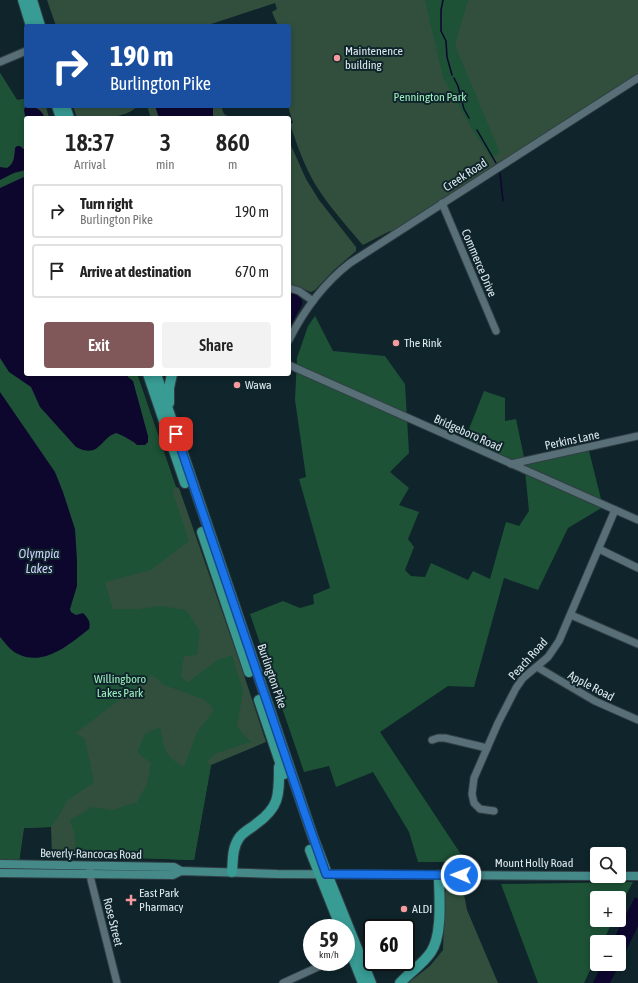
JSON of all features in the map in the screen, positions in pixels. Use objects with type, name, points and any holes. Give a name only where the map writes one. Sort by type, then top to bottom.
[{"type":"highway","points":[[23,0],[30,24]]},
{"type":"highway","points":[[32,0],[39,24]]},
{"type":"highway","name":"Burlington Pike","points":[[149,376],[279,759],[323,874],[371,983]]},
{"type":"highway","name":"Burlington Pike","points":[[157,376],[305,814],[338,919]]},
{"type":"highway","points":[[169,411],[169,388],[172,376]]},
{"type":"highway","points":[[232,872],[235,848],[239,838],[260,821],[275,804],[280,788],[279,759]]},
{"type":"highway","points":[[400,983],[425,959],[434,946],[438,927],[439,875]]},
{"type":"highway","points":[[355,966],[363,983]]},
{"type":"main road","name":"Beverly-Rancocas Road","points":[[0,864],[90,870]]},
{"type":"main road","name":"Beverly-Rancocas Road","points":[[0,873],[174,867],[181,871],[323,874]]},
{"type":"main road","name":"Mount Holly Road","points":[[323,874],[590,876]]},
{"type":"main road","points":[[626,876],[638,876]]},
{"type":"street","points":[[0,62],[24,52]]},
{"type":"street","name":"Creek Road","points":[[291,336],[312,301],[336,275],[350,263],[638,78]]},
{"type":"street","name":"Commerce Drive","points":[[442,203],[496,331]]},
{"type":"street","points":[[291,289],[299,291],[312,301]]},
{"type":"street","name":"Bridgeboro Road","points":[[291,366],[638,520]]},
{"type":"street","name":"Perkins Lane","points":[[511,464],[638,436]]},
{"type":"street","name":"Peach Road","points":[[494,811],[484,810],[476,806],[472,799],[474,778],[516,688],[524,678],[548,657],[559,642],[615,510]]},
{"type":"street","points":[[599,549],[638,568]]},
{"type":"street","points":[[571,615],[638,644]]},
{"type":"street","name":"Apple Road","points":[[537,667],[595,701],[638,720]]},
{"type":"street","points":[[432,740],[445,738],[487,748]]},
{"type":"street","name":"Rose Street","points":[[90,870],[117,983]]},
{"type":"street","points":[[283,983],[309,971]]},
{"type":"green space","name":"Pennington Park","points":[[47,0],[638,0],[638,78],[392,235],[390,231],[363,245],[320,192],[307,170],[298,147],[291,127],[291,124],[293,123],[289,108],[291,108],[291,24],[277,24],[272,12],[277,9],[275,3],[211,24],[55,24]]},
{"type":"green space","points":[[425,0],[468,0],[455,45],[500,153],[491,158],[472,129],[443,78]]},
{"type":"green space","name":"Willingboro Lakes Park","points":[[0,73],[17,100],[24,99],[24,108],[46,108],[48,116],[24,116],[24,376],[138,376],[176,487],[179,488],[266,742],[211,765],[194,860],[52,855],[51,827],[24,828],[19,862],[0,757]]},
{"type":"green space","points":[[0,73],[17,100],[24,99],[25,116],[24,116],[24,149],[20,146],[14,149],[14,157],[9,166],[7,168],[0,167]]},
{"type":"green space","points":[[74,108],[135,108],[132,111],[117,116],[76,116]]},
{"type":"green space","points":[[148,108],[222,108],[224,114],[228,116],[150,116]]},
{"type":"green space","points":[[291,145],[306,179],[319,200],[356,247],[356,251],[334,270],[315,290],[311,292],[291,285]]},
{"type":"green space","points":[[24,170],[24,177],[0,188],[0,180],[14,173]]},
{"type":"green space","points":[[315,316],[333,351],[385,356],[405,384],[409,453],[390,472],[409,488],[399,505],[419,512],[408,539],[414,547],[405,570],[411,576],[425,577],[431,563],[468,580],[473,571],[490,579],[506,522],[519,526],[529,511],[525,470],[463,444],[484,391],[505,398],[505,421],[516,419],[525,462],[588,447],[603,507],[568,528],[538,590],[504,578],[474,687],[448,686],[380,732],[466,862],[418,862],[409,832],[373,772],[336,787],[329,766],[304,772],[250,614],[283,601],[300,608],[314,604],[313,595],[330,588],[299,479],[306,477],[295,400],[297,358],[308,326]]},
{"type":"green space","points":[[0,358],[18,379],[31,387],[40,407],[76,447],[84,450],[95,449],[106,439],[116,433],[137,445],[146,444],[133,381],[128,376],[138,376],[176,488],[172,489],[189,541],[151,570],[105,582],[113,609],[138,609],[161,606],[186,610],[200,631],[197,655],[184,656],[181,676],[187,683],[217,660],[232,655],[243,691],[237,727],[251,742],[217,753],[207,761],[211,765],[194,860],[76,856],[75,836],[70,820],[92,807],[112,810],[137,802],[147,784],[151,763],[137,752],[145,734],[160,727],[168,755],[184,767],[197,732],[214,710],[205,700],[164,685],[152,675],[76,733],[85,739],[94,782],[66,802],[62,811],[51,827],[23,828],[19,862],[0,862],[0,637],[8,647],[16,653],[32,657],[45,656],[70,645],[77,615],[71,612],[70,609],[77,586],[75,529],[63,492],[55,472],[0,392]]},
{"type":"green space","points":[[451,881],[462,884],[467,910],[498,983],[408,983],[430,966],[443,950],[445,892]]},
{"type":"green space","points":[[633,882],[626,895],[626,891],[590,891],[590,927],[610,927],[606,935],[590,935],[590,970],[584,983],[538,983],[501,884]]},
{"type":"water","points":[[25,108],[36,108],[44,116],[25,116]]},
{"type":"water","points":[[156,108],[213,108],[213,116],[158,116]]},
{"type":"water","points":[[20,146],[24,149],[24,170],[14,173],[0,180],[0,167],[7,168],[10,166],[14,159],[15,148]]},
{"type":"water","points":[[24,177],[24,376],[128,376],[133,381],[148,436],[148,442],[145,445],[137,445],[116,433],[106,439],[99,447],[90,451],[76,447],[40,407],[31,387],[9,372],[0,358],[0,188]]},
{"type":"water","points":[[291,292],[296,293],[302,300],[302,305],[291,324]]},
{"type":"water","name":"Olympia Lakes","points":[[0,392],[55,472],[63,492],[75,529],[77,560],[77,586],[70,609],[71,612],[76,615],[83,613],[88,618],[90,624],[89,629],[65,647],[47,656],[37,658],[15,653],[0,637]]},
{"type":"water","points":[[635,897],[638,899],[638,926],[626,950],[626,935],[616,935],[620,927],[626,927],[626,915]]},
{"type":"water","points":[[599,971],[616,971],[610,983],[593,983]]},
{"type":"waterway","points":[[443,0],[441,10],[441,31],[446,41],[447,57],[452,75]]},
{"type":"waterway","points":[[454,78],[458,86],[464,109],[469,118]]},
{"type":"waterway","points":[[477,130],[496,163]]},
{"type":"waterway","points":[[500,173],[503,201]]},
{"type":"place","name":"Maintenence building","points":[[337,58]]},
{"type":"place","name":"The Rink","points":[[396,343]]},
{"type":"place","name":"Wawa","points":[[237,385]]},
{"type":"place","name":"East Park Pharmacy","points":[[131,900]]},
{"type":"place","name":"ALDI","points":[[404,909]]},
{"type":"route","points":[[176,434],[326,874],[461,875]]}]
